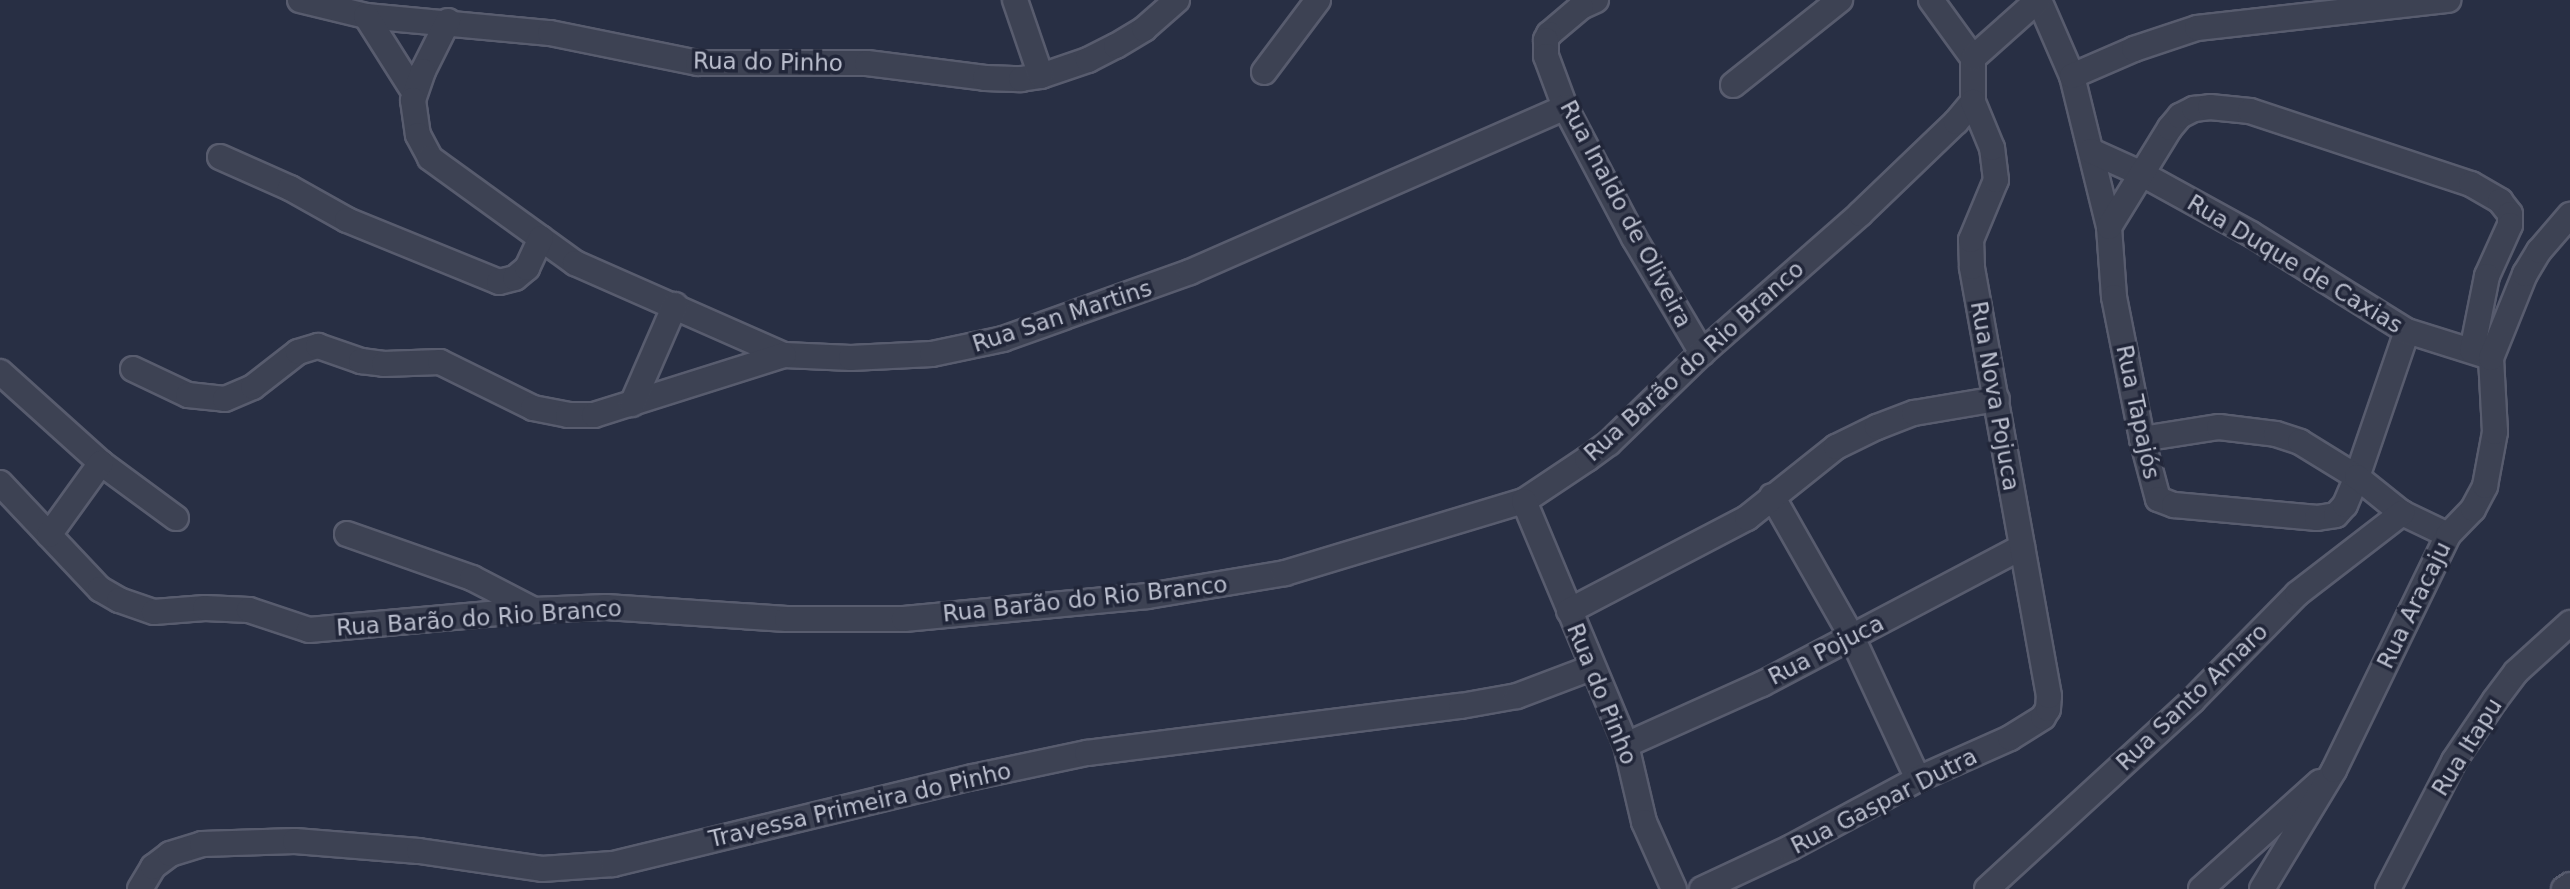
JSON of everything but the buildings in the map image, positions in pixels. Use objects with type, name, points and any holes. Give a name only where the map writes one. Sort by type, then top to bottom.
[{"type":"street","name":"Rua do Pinho","points":[[300,0],[366,16],[448,21],[550,33],[698,63],[867,63],[985,78],[1041,76],[1088,60],[1144,29],[1177,0]]},
{"type":"street","points":[[1015,0],[1041,76]]},
{"type":"street","points":[[1264,72],[1318,0]]},
{"type":"street","points":[[1733,85],[1840,0]]},
{"type":"street","points":[[1931,0],[1973,58],[1973,102]]},
{"type":"street","points":[[1973,58],[2038,0]]},
{"type":"street","name":"Rua Tapajós","points":[[2038,0],[2072,75],[2091,151],[2109,227],[2115,297],[2142,439],[2158,499],[2174,506],[2329,517],[2341,512],[2357,477],[2407,331]]},
{"type":"street","points":[[2072,75],[2134,49],[2197,28],[2448,0]]},
{"type":"street","name":"Rua Inaldo de Oliveira","points":[[1588,4],[1557,26],[1546,40],[1546,56],[1565,107],[1634,238],[1702,353]]},
{"type":"street","points":[[366,16],[414,92]]},
{"type":"street","points":[[414,92],[448,21]]},
{"type":"street","name":"Rua San Martins","points":[[414,92],[418,135],[430,158],[575,263],[784,355],[851,358],[932,355],[1003,339],[1190,272],[1565,107]]},
{"type":"street","name":"Rua Barão do Rio Branco","points":[[0,483],[100,589],[119,600],[154,612],[238,609],[290,625],[317,629],[534,610],[618,607],[787,619],[904,619],[1148,596],[1285,573],[1524,501],[1609,443],[1702,353],[1860,214],[1973,102]]},
{"type":"street","name":"Rua Nova Pojuca","points":[[1973,102],[1996,163],[1996,180],[1971,240],[1971,252],[2049,696]]},
{"type":"street","points":[[2109,227],[2180,116],[2194,109],[2224,107],[2250,111],[2472,184],[2500,201],[2510,214],[2510,225],[2487,276],[2481,354]]},
{"type":"street","name":"Rua Duque de Caxias","points":[[2091,151],[2142,174],[2251,234],[2407,331],[2481,354]]},
{"type":"street","points":[[220,157],[290,188],[332,214],[499,282],[515,278],[527,268],[541,238]]},
{"type":"street","name":"Rua Aracaju","points":[[2262,889],[2334,770],[2448,535],[2473,509],[2485,486],[2493,457],[2495,432],[2481,354],[2539,251],[2570,215]]},
{"type":"street","points":[[632,404],[675,305]]},
{"type":"street","points":[[133,369],[188,396],[225,399],[253,387],[305,348],[318,346],[361,361],[383,364],[440,362],[533,408],[568,415],[594,415],[784,355]]},
{"type":"street","points":[[0,372],[101,463],[176,518]]},
{"type":"street","points":[[1569,611],[1747,518],[1836,447],[1877,426],[1914,413],[1997,399]]},
{"type":"street","points":[[2142,439],[2219,427],[2247,429],[2300,442],[2357,477],[2402,513],[2448,535]]},
{"type":"street","points":[[49,535],[101,463]]},
{"type":"street","points":[[1772,496],[1852,637],[1918,779]]},
{"type":"street","name":"Rua do Pinho","points":[[1524,501],[1591,667],[1626,745],[1644,822],[1674,889]]},
{"type":"street","name":"Rua Santo Amaro","points":[[1987,889],[2193,699],[2297,594],[2402,513]]},
{"type":"street","points":[[347,534],[472,578],[534,610]]},
{"type":"street","name":"Rua Pojuca","points":[[1626,745],[1762,684],[2022,547]]},
{"type":"street","name":"Rua Itapu","points":[[2388,889],[2454,761],[2495,699],[2516,672],[2570,623]]},
{"type":"street","name":"Travessa Primeira do Pinho","points":[[140,889],[153,867],[170,854],[202,844],[295,841],[419,851],[542,869],[613,864],[973,777],[1087,753],[1472,704],[1517,696],[1591,667]]},
{"type":"street","name":"Rua Gaspar Dutra","points":[[1702,889],[1790,848],[1918,779],[2010,738],[2034,724],[2048,709],[2049,696]]},
{"type":"street","points":[[2201,889],[2334,770]]},
{"type":"street","points":[[2564,889],[2570,885]]}]
